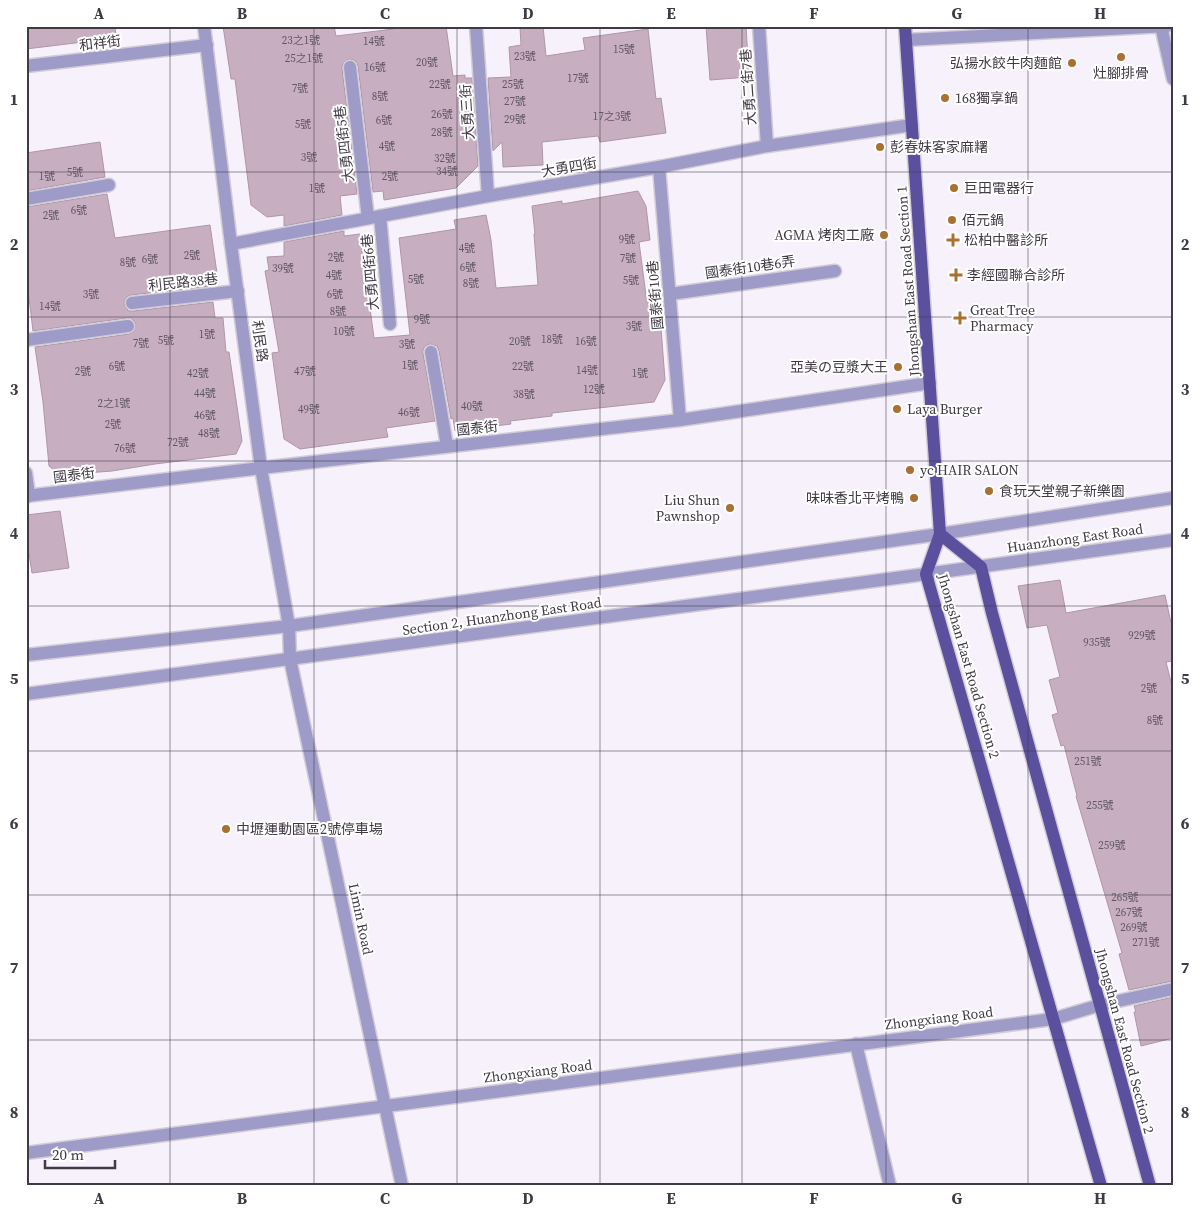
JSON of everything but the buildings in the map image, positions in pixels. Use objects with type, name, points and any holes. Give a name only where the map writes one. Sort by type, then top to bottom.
[{"type":"main road","name":"Jhongshan East Road Section 1","points":[[905,26],[940,534]]},
{"type":"main road","points":[[940,534],[981,567]]},
{"type":"main road","name":"Jhongshan East Road Section 2","points":[[940,534],[926,574],[1101,1186]]},
{"type":"main road","name":"Jhongshan East Road Section 2","points":[[981,567],[992,613],[1150,1186]]},
{"type":"street","name":"利民路","points":[[204,26],[261,468],[290,626],[290,660]]},
{"type":"street","name":"大勇三街","points":[[476,26],[488,196]]},
{"type":"street","name":"大勇二街7巷","points":[[759,26],[767,146]]},
{"type":"street","points":[[906,40],[1163,27],[1173,79]]},
{"type":"street","name":"和祥街","points":[[26,66],[207,45]]},
{"type":"street","name":"大勇四街5巷","points":[[350,67],[374,217]]},
{"type":"street","name":"大勇四街","points":[[231,244],[767,146],[912,125]]},
{"type":"street","name":"國泰街10巷","points":[[659,167],[680,420]]},
{"type":"street","points":[[26,199],[109,185]]},
{"type":"street","name":"大勇四街6巷","points":[[374,217],[390,324]]},
{"type":"street","name":"國泰街10巷6弄","points":[[670,294],[835,271]]},
{"type":"street","name":"利民路38巷","points":[[132,303],[238,291]]},
{"type":"street","points":[[26,340],[128,326]]},
{"type":"street","points":[[432,352],[446,446]]},
{"type":"street","name":"國泰街","points":[[28,496],[680,420],[930,383]]},
{"type":"street","points":[[26,473],[28,496]]},
{"type":"street","name":"Huanzhong East Road","points":[[940,534],[1173,498]]},
{"type":"street","name":"Section 2, Huanzhong East Road","points":[[26,655],[290,626],[940,534]]},
{"type":"street","name":"Huanzhong East Road","points":[[981,567],[1173,540]]},
{"type":"street","name":"Section 2, Huanzhong East Road","points":[[26,694],[981,567]]},
{"type":"street","name":"Limin Road","points":[[290,660],[402,1186]]},
{"type":"street","name":"Zhongxiang Road","points":[[26,1153],[1053,1019],[1100,1005],[1173,989]]},
{"type":"street","points":[[856,1044],[890,1186]]},
{"type":"place","name":"灶腳排骨","points":[[1121,57]]},
{"type":"place","name":"弘揚水餃牛肉麵館","points":[[1072,63]]},
{"type":"place","name":"168獨享鍋","points":[[945,98]]},
{"type":"place","name":"彭春妹客家麻糬","points":[[880,147]]},
{"type":"place","name":"巨田電器行","points":[[954,188]]},
{"type":"place","name":"佰元鍋","points":[[952,220]]},
{"type":"place","name":"AGMA 烤肉工廠","points":[[884,235]]},
{"type":"place","name":"松柏中醫診所","points":[[953,240]]},
{"type":"place","name":"李經國聯合診所","points":[[956,275]]},
{"type":"place","name":"Great Tree Pharmacy","points":[[960,318]]},
{"type":"place","name":"亞美の豆漿大王","points":[[898,367]]},
{"type":"place","name":"Laya Burger","points":[[897,409]]},
{"type":"place","name":"yc HAIR SALON","points":[[910,470]]},
{"type":"place","name":"食玩天堂親子新樂園","points":[[989,491]]},
{"type":"place","name":"味味香北平烤鴨","points":[[914,498]]},
{"type":"place","name":"Liu Shun Pawnshop","points":[[730,508]]},
{"type":"place","name":"中壢運動園區2號停車場","points":[[226,829]]}]
